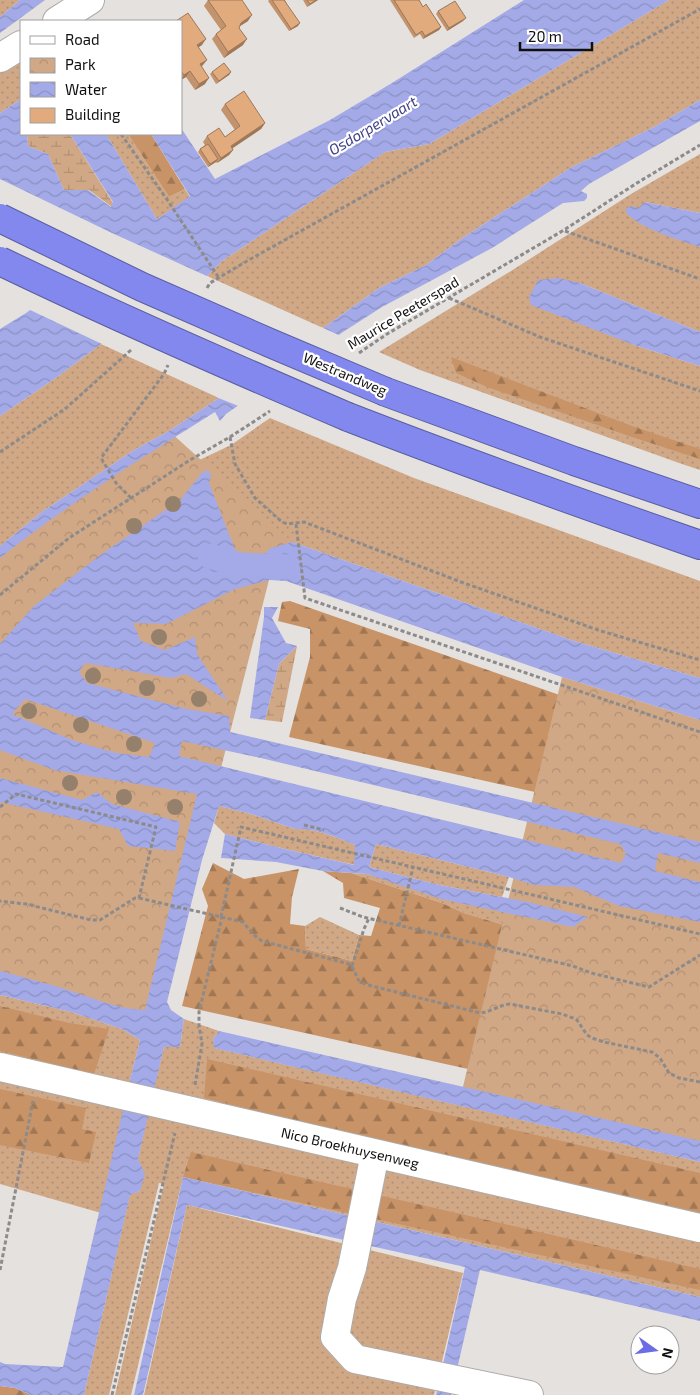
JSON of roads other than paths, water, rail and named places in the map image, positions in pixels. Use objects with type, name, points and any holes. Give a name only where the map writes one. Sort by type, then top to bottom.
[{"type":"highway","name":"Westrandweg","points":[[0,218],[142,287],[386,392],[574,461],[700,504]]},
{"type":"highway","points":[[0,261],[90,304],[276,387],[415,443],[700,545]]},
{"type":"street","points":[[59,20],[90,0]]},
{"type":"street","points":[[0,58],[20,46]]},
{"type":"street","name":"Nico Broekhuysenweg","points":[[0,1067],[700,1228]]},
{"type":"street","points":[[375,1154],[356,1251],[342,1299],[335,1337],[355,1359],[529,1395]]},
{"type":"water","points":[[20,0],[45,0],[0,33],[0,17]]},
{"type":"water","name":"Osdorpervaart","points":[[524,0],[669,0],[429,144],[385,152],[222,261],[207,276],[101,344],[0,416],[0,329],[37,305],[0,285],[0,113],[20,100],[20,135],[27,135],[28,146],[48,154],[64,190],[88,190],[111,207],[113,202],[71,135],[107,135],[157,219],[190,196],[152,135],[182,135],[182,130],[215,179],[330,120]]},
{"type":"water","points":[[700,100],[700,121],[589,184],[581,191],[587,194],[587,198],[584,201],[563,203],[492,248],[382,307],[226,414],[220,421],[215,412],[78,500],[0,558],[0,546],[43,511],[134,450],[169,431],[219,398],[379,288],[426,265],[461,239],[570,168],[654,127]]},
{"type":"water","points":[[645,202],[700,213],[700,247],[647,227],[629,216],[625,210],[630,206],[638,208]]},
{"type":"water","points":[[558,278],[580,283],[700,332],[700,366],[634,345],[531,305],[529,297],[538,280]]},
{"type":"water","points":[[207,470],[211,474],[209,483],[243,570],[250,572],[257,560],[271,548],[292,542],[574,641],[700,678],[700,720],[562,677],[286,581],[269,580],[235,589],[166,624],[133,623],[141,641],[165,650],[195,637],[197,654],[228,701],[186,674],[171,678],[85,663],[79,672],[87,683],[187,709],[229,716],[230,732],[700,842],[700,863],[658,853],[655,871],[700,882],[700,922],[619,906],[574,887],[534,885],[376,844],[369,867],[439,885],[528,902],[588,917],[573,927],[441,899],[367,874],[323,871],[276,862],[221,858],[225,834],[354,865],[355,845],[326,834],[311,830],[295,829],[251,814],[219,806],[202,860],[167,1002],[171,1010],[184,1019],[180,1047],[164,1047],[138,1159],[145,1174],[140,1191],[130,1195],[84,1395],[31,1395],[15,1388],[0,1386],[0,1362],[5,1364],[63,1367],[140,1040],[122,1029],[71,1012],[0,995],[0,971],[56,986],[109,1004],[145,1010],[197,794],[54,770],[0,750],[0,644],[34,606],[103,553],[180,500],[202,473]],"holes":[[[25,699],[155,743],[149,757],[117,753],[72,740],[12,714]],[[182,741],[620,844],[626,853],[621,863],[179,756]]]},
{"type":"water","points":[[264,607],[278,607],[272,618],[286,643],[297,646],[279,664],[265,720],[250,718]]},
{"type":"water","points":[[0,778],[82,800],[97,792],[112,804],[180,822],[175,851],[128,846],[119,829],[0,802]]},
{"type":"water","points":[[219,1031],[700,1141],[700,1162],[214,1048],[213,1039]]},
{"type":"water","points":[[183,1177],[700,1297],[700,1321],[480,1270],[451,1395],[436,1395],[465,1267],[187,1205],[143,1395],[134,1395]]},
{"type":"waterway","points":[[210,556],[241,565],[288,567]]}]
